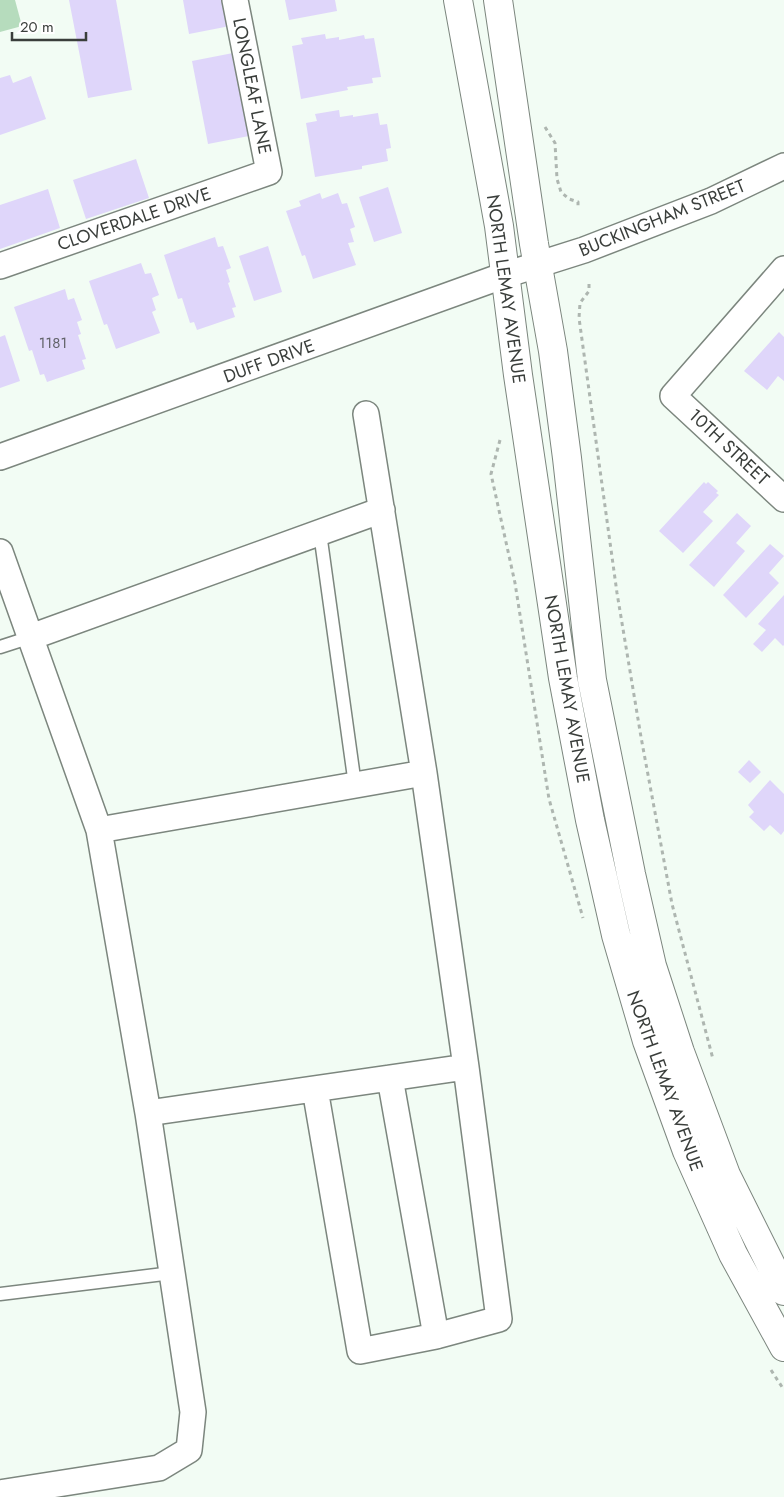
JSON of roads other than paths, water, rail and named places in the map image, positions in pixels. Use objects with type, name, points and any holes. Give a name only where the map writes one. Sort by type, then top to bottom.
[{"type":"main road","name":"NORTH LEMAY AVENUE","points":[[458,0],[499,226],[563,678],[590,820],[616,935],[646,1041],[687,1151],[733,1254],[784,1347]]},
{"type":"main road","name":"NORTH LEMAY AVENUE","points":[[498,0],[566,448],[592,680],[631,874],[652,966],[680,1052],[726,1175],[784,1291]]},
{"type":"street","name":"LONGLEAF LANE","points":[[235,0],[269,172]]},
{"type":"street","name":"BUCKINGHAM STREET","points":[[538,264],[584,250],[712,201],[784,166]]},
{"type":"street","name":"CLOVERDALE DRIVE","points":[[0,266],[269,172]]},
{"type":"street","name":"DUFF DRIVE","points":[[0,457],[538,264]]},
{"type":"street","name":"10TH STREET","points":[[784,269],[673,396],[784,498]]},
{"type":"street","points":[[315,1089],[360,1351],[436,1336],[499,1319],[466,1067],[424,773],[366,414]]},
{"type":"street","points":[[30,637],[382,510]]},
{"type":"street","points":[[0,552],[99,830],[148,1112],[193,1412],[189,1450],[159,1468],[0,1493]]},
{"type":"street","points":[[99,830],[424,773]]},
{"type":"street","points":[[148,1112],[466,1067]]},
{"type":"street","points":[[390,1078],[436,1336]]},
{"type":"lane","points":[[320,533],[355,785]]},
{"type":"lane","points":[[0,647],[30,637]]},
{"type":"lane","points":[[0,1294],[172,1273]]}]
